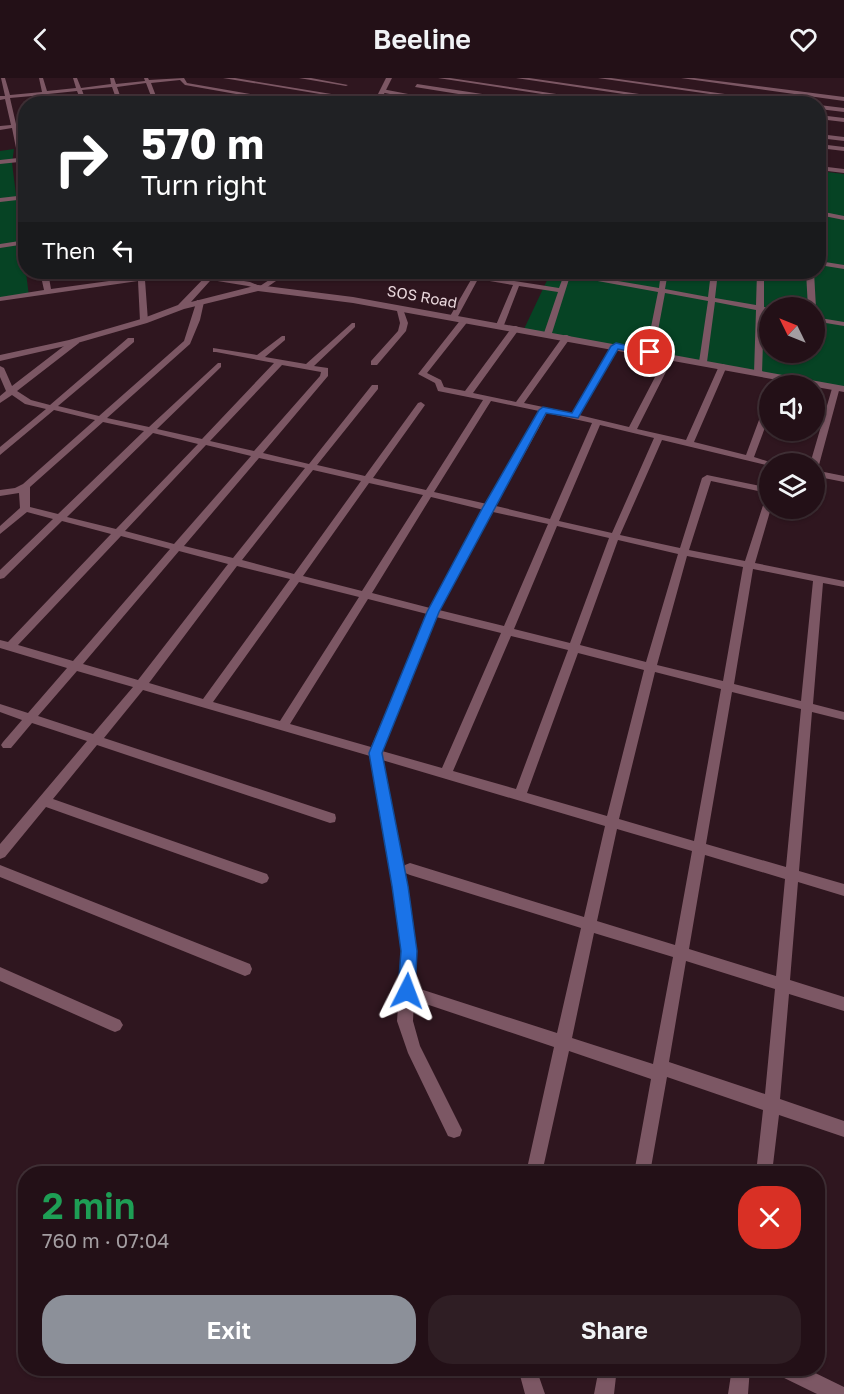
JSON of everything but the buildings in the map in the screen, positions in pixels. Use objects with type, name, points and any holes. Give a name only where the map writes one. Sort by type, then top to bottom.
[{"type":"street","points":[[3,78],[18,139]]},
{"type":"street","points":[[41,78],[46,96]]},
{"type":"street","points":[[75,78],[82,96]]},
{"type":"street","points":[[112,78],[118,96]]},
{"type":"street","points":[[0,98],[115,86],[147,80],[182,78],[185,84],[259,96],[279,78]]},
{"type":"street","points":[[225,78],[340,96]]},
{"type":"street","points":[[301,78],[346,85]]},
{"type":"street","points":[[380,96],[389,78]]},
{"type":"street","points":[[441,78],[566,96]]},
{"type":"street","points":[[494,96],[517,78],[646,96]]},
{"type":"street","points":[[600,78],[734,96]]},
{"type":"street","points":[[683,78],[707,79],[823,96]]},
{"type":"street","points":[[592,96],[611,79]]},
{"type":"street","points":[[692,96],[707,79]]},
{"type":"street","points":[[147,80],[154,96]]},
{"type":"street","points":[[417,86],[479,96]]},
{"type":"street","points":[[382,92],[405,96]]},
{"type":"street","points":[[826,96],[844,99]]},
{"type":"street","points":[[826,108],[844,110]]},
{"type":"street","points":[[826,118],[844,120]]},
{"type":"street","points":[[0,128],[18,126]]},
{"type":"street","points":[[826,137],[844,139]]},
{"type":"street","points":[[826,148],[844,149]]},
{"type":"street","points":[[0,162],[18,160]]},
{"type":"street","points":[[826,169],[844,171]]},
{"type":"street","points":[[0,200],[18,198]]},
{"type":"street","points":[[826,214],[844,218]]},
{"type":"street","points":[[0,246],[18,243]]},
{"type":"street","points":[[826,264],[844,267]]},
{"type":"street","points":[[45,279],[48,292]]},
{"type":"street","points":[[0,299],[111,279]]},
{"type":"street","points":[[142,279],[144,321]]},
{"type":"street","points":[[181,307],[207,279]]},
{"type":"street","points":[[228,279],[260,288],[274,279]]},
{"type":"street","points":[[453,318],[475,279]]},
{"type":"street","points":[[490,279],[562,291]]},
{"type":"street","points":[[548,333],[565,279]]},
{"type":"street","points":[[602,279],[759,308]]},
{"type":"street","points":[[650,352],[664,279]]},
{"type":"street","points":[[703,362],[714,279]]},
{"type":"street","points":[[760,297],[761,279]]},
{"type":"street","points":[[810,279],[811,297]]},
{"type":"street","points":[[500,326],[517,283]]},
{"type":"street","name":"SOS Road","points":[[0,358],[76,341],[144,321],[181,307],[260,288],[353,300],[548,333],[763,375]]},
{"type":"street","points":[[0,493],[17,491],[26,486],[187,342],[196,321],[200,302]]},
{"type":"street","points":[[374,363],[402,331],[404,323],[399,309]]},
{"type":"street","points":[[465,320],[422,374],[438,382],[441,389],[632,429],[759,461]]},
{"type":"street","points":[[825,321],[844,324]]},
{"type":"street","points":[[308,367],[352,325]]},
{"type":"street","points":[[467,394],[516,328]]},
{"type":"street","points":[[518,405],[567,337]]},
{"type":"street","points":[[259,358],[282,338]]},
{"type":"street","points":[[0,452],[131,340]]},
{"type":"street","points":[[758,373],[759,340]]},
{"type":"street","points":[[0,400],[76,341]]},
{"type":"street","points":[[574,416],[616,346]]},
{"type":"street","points":[[7,745],[324,376],[325,370],[216,350]]},
{"type":"street","points":[[632,429],[670,356]]},
{"type":"street","points":[[280,362],[118,532],[5,645],[844,890]]},
{"type":"street","points":[[0,576],[218,365]]},
{"type":"street","points":[[690,443],[723,366]]},
{"type":"street","points":[[0,368],[11,391],[28,402],[682,552],[844,584]]},
{"type":"street","name":"SOS Road","points":[[825,386],[840,388]]},
{"type":"street","points":[[0,853],[141,685],[235,562],[375,387]]},
{"type":"street","points":[[818,453],[840,388]]},
{"type":"street","points":[[283,726],[488,399]]},
{"type":"street","points":[[205,704],[421,405]]},
{"type":"street","points":[[454,1130],[413,1048],[405,1021],[407,940],[400,886],[375,753],[433,612],[488,507],[543,410]]},
{"type":"street","points":[[446,774],[597,422]]},
{"type":"street","points":[[749,458],[759,431]]},
{"type":"street","points":[[520,795],[615,536],[659,436]]},
{"type":"street","points":[[825,475],[844,479]]},
{"type":"street","points":[[536,1166],[612,822],[682,552],[707,478],[759,490]]},
{"type":"street","points":[[25,509],[26,486]]},
{"type":"street","points":[[25,509],[844,716]]},
{"type":"street","points":[[0,531],[25,509]]},
{"type":"street","points":[[643,1166],[749,565],[762,519]]},
{"type":"street","points":[[765,1166],[818,578]]},
{"type":"street","points":[[0,708],[330,818]]},
{"type":"street","points":[[44,801],[262,878]]},
{"type":"street","points":[[410,869],[844,1004]]},
{"type":"street","points":[[0,871],[245,969]]},
{"type":"street","points":[[0,974],[115,1026]]},
{"type":"street","points":[[407,991],[564,1042],[772,1104],[844,1129]]},
{"type":"street","points":[[529,1376],[535,1394]]},
{"type":"street","points":[[604,1394],[607,1376]]},
{"type":"street","points":[[738,1394],[740,1376]]},
{"type":"street","points":[[801,1376],[837,1394]]},
{"type":"green space","points":[[14,149],[12,163],[18,210],[18,279],[27,279],[29,296],[0,299],[0,151]]},
{"type":"green space","points":[[826,172],[844,174],[844,391],[825,387],[825,375],[761,375],[524,329],[548,279],[826,279]]},
{"type":"route","points":[[407,991],[409,951],[400,886],[375,753],[433,612],[488,507],[543,410],[574,416],[616,346],[650,352]]}]
